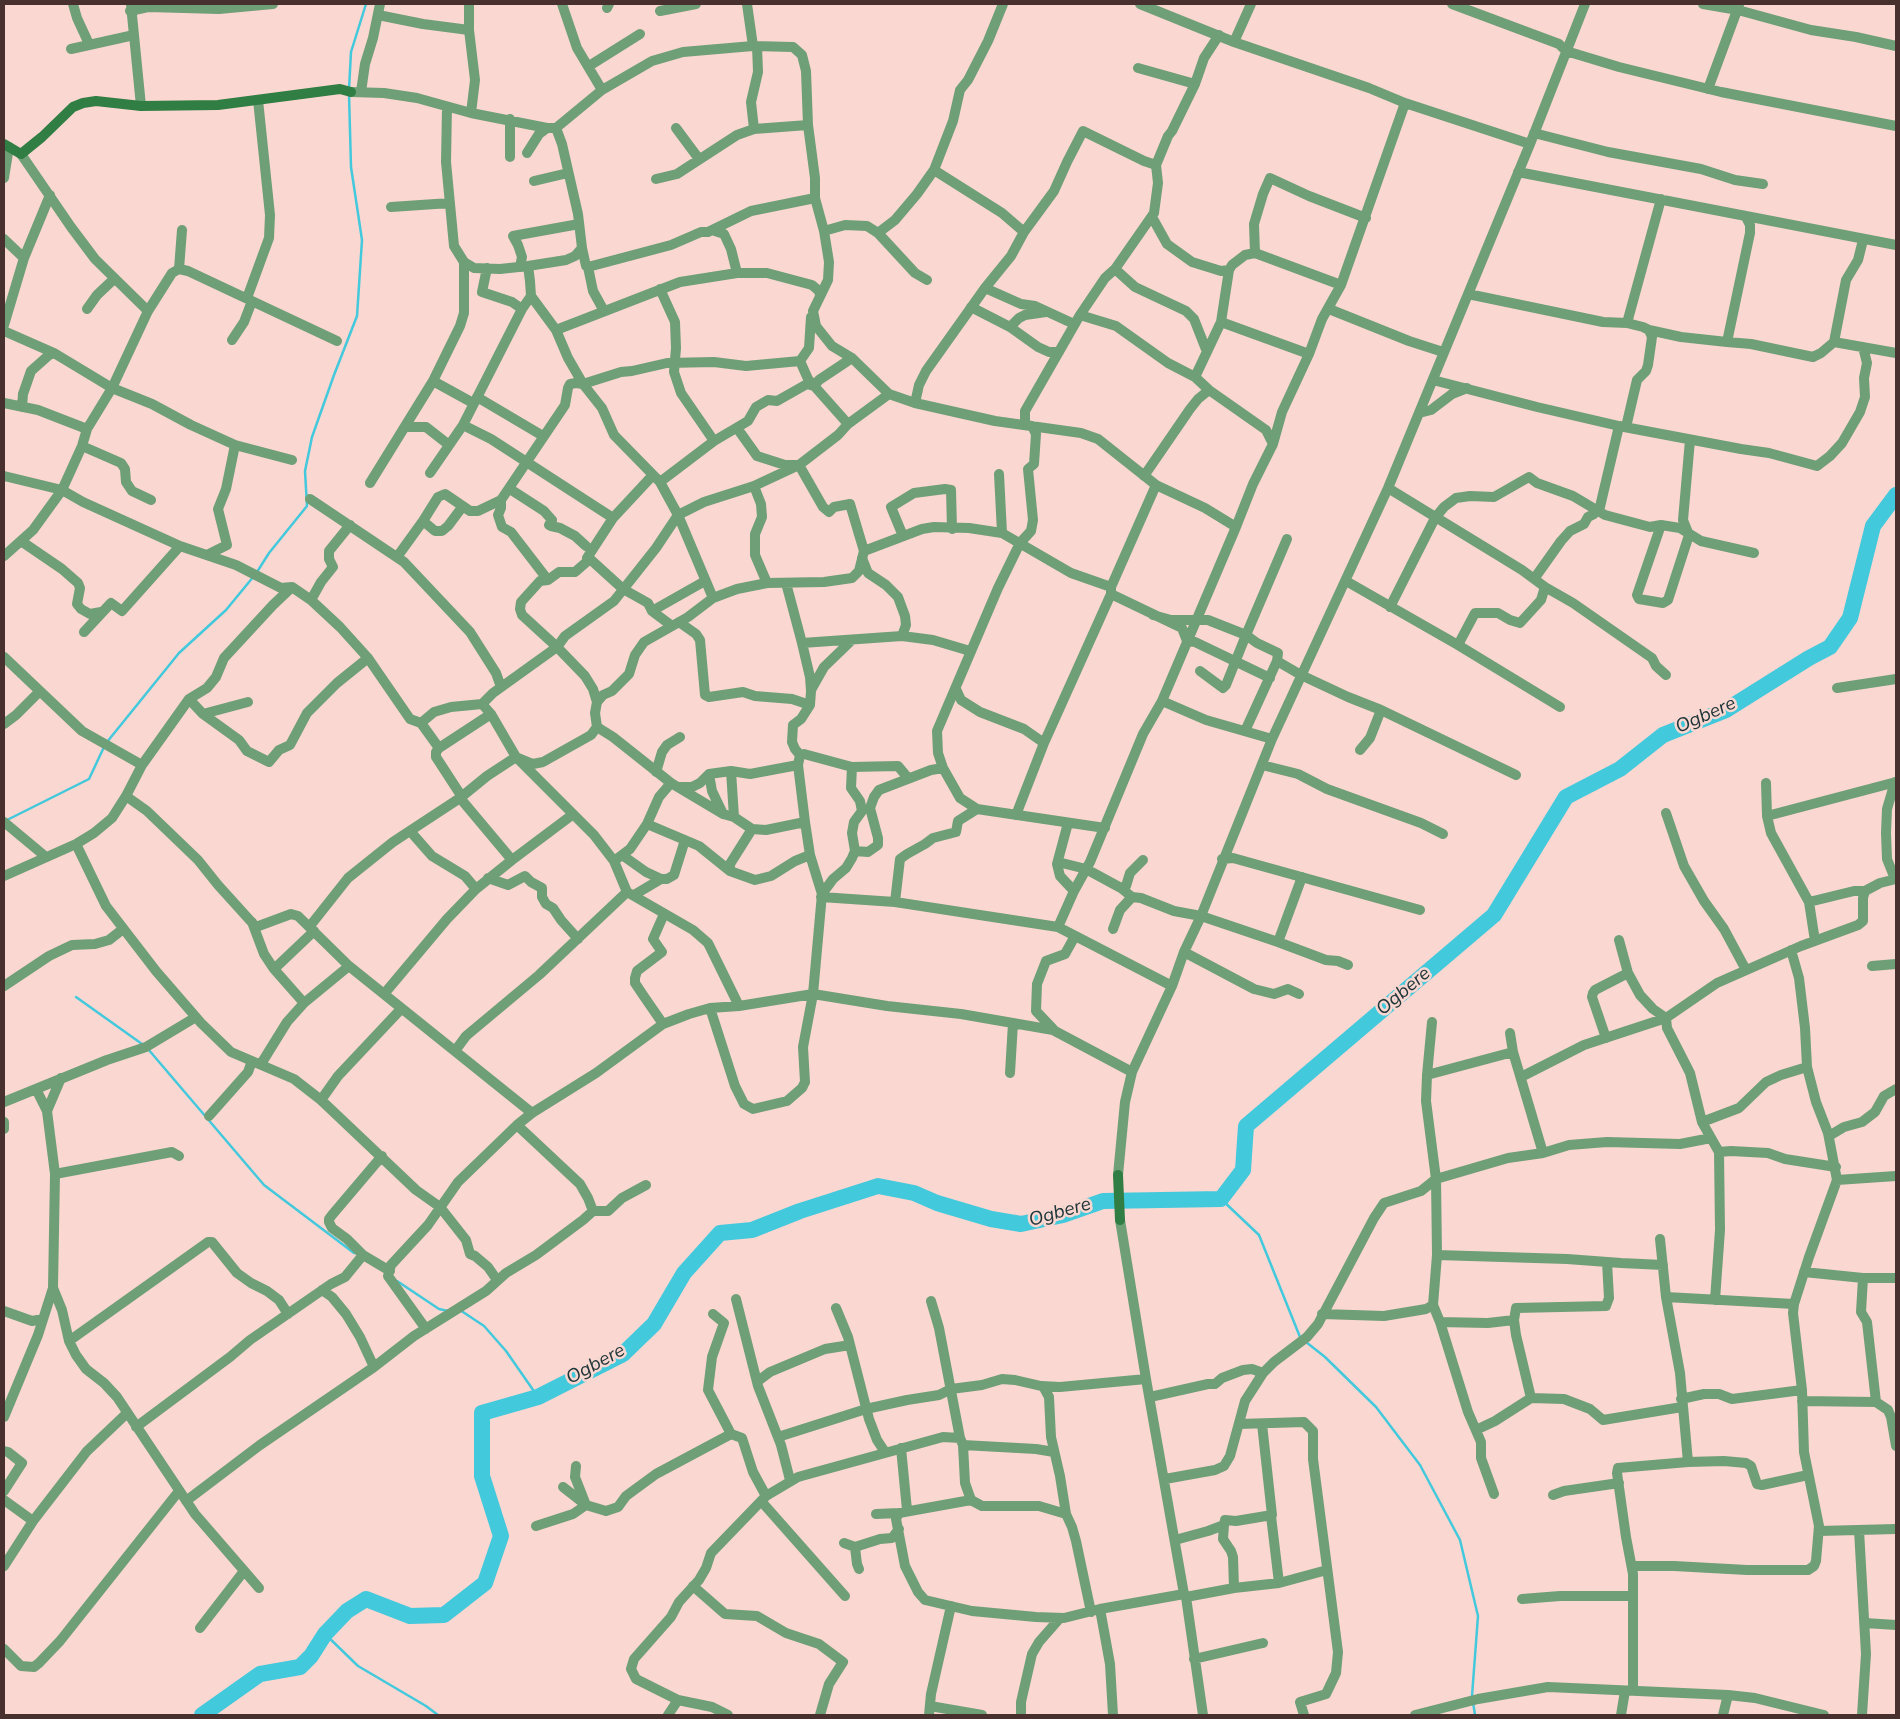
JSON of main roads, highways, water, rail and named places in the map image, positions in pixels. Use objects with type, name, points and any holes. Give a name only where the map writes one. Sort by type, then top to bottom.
[{"type":"waterway","points":[[349,89],[351,52],[366,4]]},
{"type":"waterway","points":[[257,572],[269,553],[307,506],[305,471],[312,437],[357,316],[362,240],[351,167],[349,94]]},
{"type":"waterway","name":"Ogbere","points":[[202,1715],[260,1674],[300,1667],[311,1656],[325,1634],[347,1611],[366,1599],[410,1616],[444,1615],[485,1583],[501,1536],[482,1476],[482,1413],[538,1397],[623,1354],[654,1324],[684,1273],[720,1233],[752,1230],[800,1211],[878,1186],[914,1193],[937,1203],[991,1219],[1021,1224],[1063,1215],[1103,1201],[1221,1199],[1243,1170],[1246,1126],[1494,915],[1566,797],[1620,769],[1663,735],[1726,710],[1830,647],[1850,618],[1873,526],[1896,495]]},
{"type":"waterway","points":[[107,742],[179,653],[226,610],[254,576]]},
{"type":"waterway","points":[[7,820],[89,779],[104,747]]},
{"type":"waterway","points":[[76,997],[142,1044]]},
{"type":"waterway","points":[[148,1049],[264,1185],[354,1253]]},
{"type":"waterway","points":[[1221,1199],[1259,1235],[1300,1337]]},
{"type":"waterway","points":[[397,1281],[439,1309],[448,1311]]},
{"type":"waterway","points":[[460,1310],[484,1326],[506,1351],[538,1397]]},
{"type":"waterway","points":[[1306,1342],[1325,1357],[1376,1407],[1420,1465],[1460,1540],[1478,1616],[1472,1696]]},
{"type":"waterway","points":[[325,1634],[358,1666],[438,1715]]},
{"type":"waterway","points":[[1473,1702],[1475,1715]]}]
